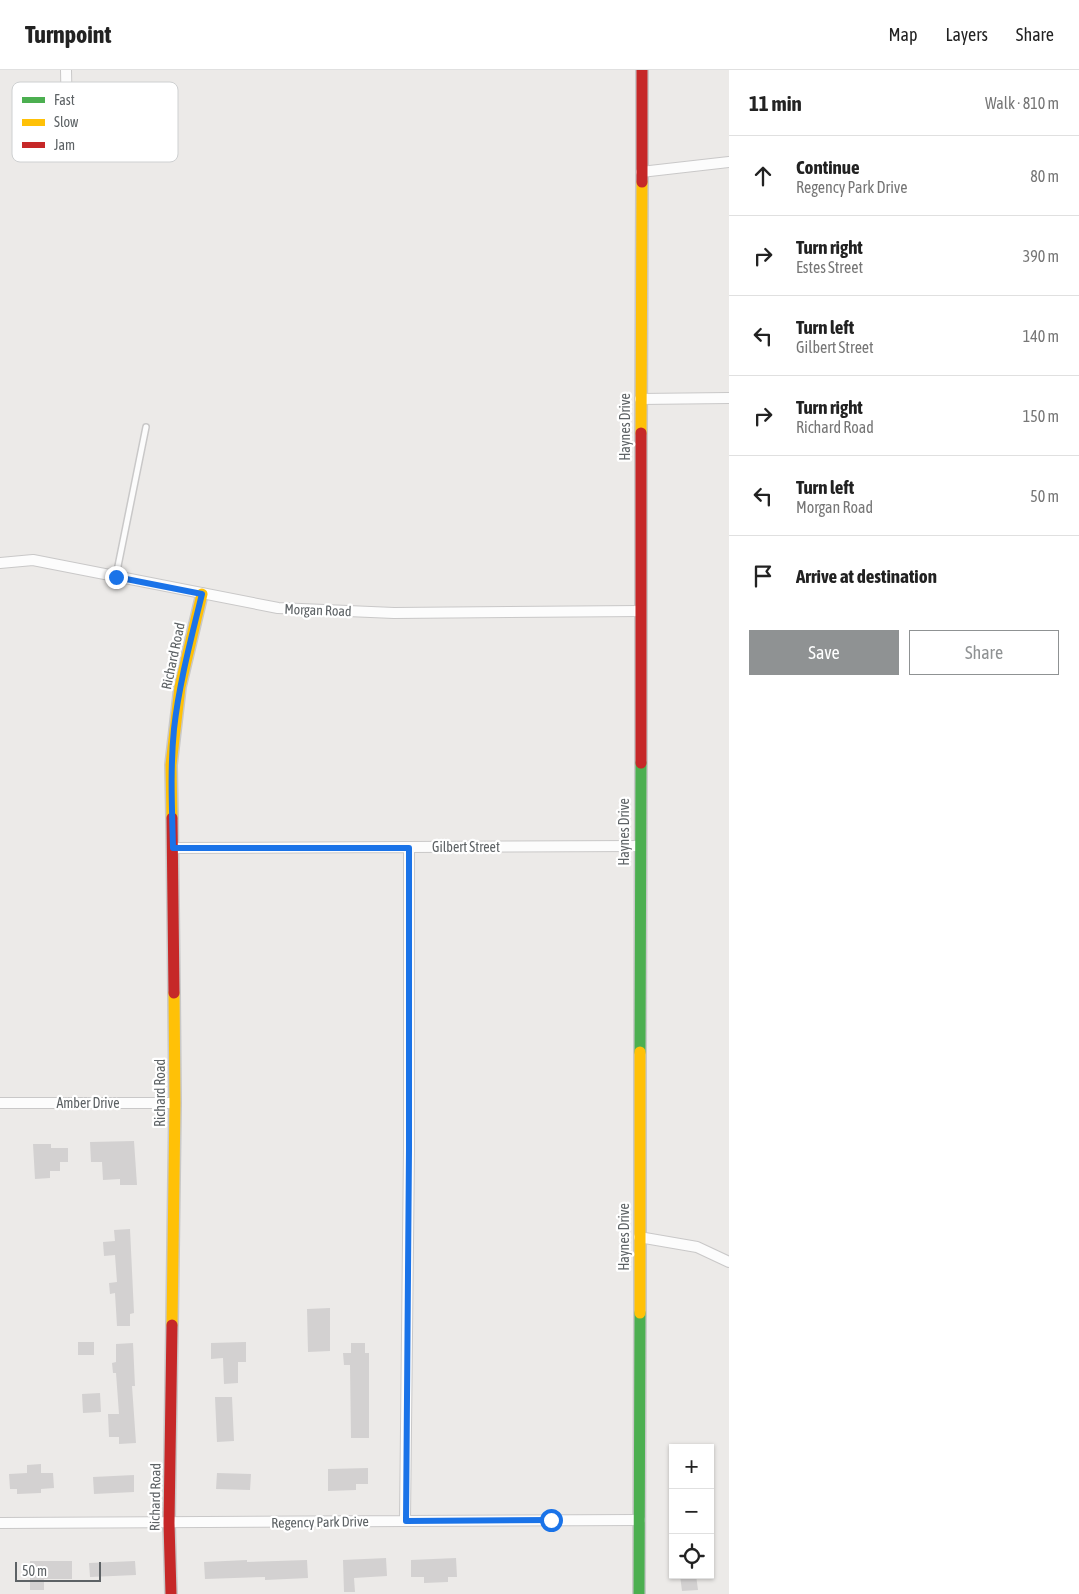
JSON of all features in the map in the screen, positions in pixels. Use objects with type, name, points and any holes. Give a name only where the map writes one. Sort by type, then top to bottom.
[{"type":"street","name":"Haynes Drive","points":[[639,1594],[642,70]]},
{"type":"street","points":[[641,172],[729,162]]},
{"type":"street","points":[[640,399],[729,398]]},
{"type":"street","name":"Morgan Road","points":[[0,563],[34,560],[278,608],[394,613],[641,611]]},
{"type":"street","name":"Richard Road","points":[[171,1594],[169,1523],[175,1103],[171,765],[180,687],[202,594]]},
{"type":"street","name":"Gilbert Street","points":[[173,848],[639,846]]},
{"type":"street","points":[[406,1521],[409,848]]},
{"type":"street","name":"Amber Drive","points":[[0,1104],[175,1103]]},
{"type":"street","points":[[639,1237],[697,1247],[729,1262]]},
{"type":"street","name":"Regency Park Drive","points":[[0,1524],[640,1520]]},
{"type":"lane","points":[[116,577],[146,427]]},
{"type":"building","points":[[134,1141],[137,1185],[120,1185],[120,1179],[103,1180],[102,1162],[91,1162],[90,1142]]},
{"type":"building","points":[[33,1144],[51,1144],[51,1148],[68,1148],[68,1162],[60,1162],[60,1171],[50,1171],[50,1178],[35,1179]]},
{"type":"building","points":[[130,1229],[134,1313],[130,1314],[130,1326],[117,1326],[115,1293],[110,1294],[109,1283],[117,1282],[115,1255],[104,1256],[103,1242],[115,1241],[114,1230]]},
{"type":"building","points":[[330,1308],[330,1351],[308,1352],[307,1309]]},
{"type":"building","points":[[78,1342],[94,1342],[94,1355],[78,1355]]},
{"type":"building","points":[[246,1342],[246,1362],[238,1362],[238,1383],[224,1384],[223,1358],[211,1359],[211,1343]]},
{"type":"building","points":[[133,1343],[135,1386],[132,1386],[136,1443],[119,1444],[119,1437],[109,1437],[108,1414],[119,1414],[116,1373],[113,1373],[112,1363],[116,1362],[116,1344]]},
{"type":"building","points":[[351,1343],[365,1343],[365,1353],[369,1353],[369,1438],[351,1438],[350,1365],[344,1365],[343,1353],[351,1353]]},
{"type":"building","points":[[100,1393],[101,1412],[83,1413],[82,1394]]},
{"type":"building","points":[[215,1397],[232,1397],[234,1441],[217,1442]]},
{"type":"building","points":[[41,1464],[41,1473],[53,1473],[54,1488],[41,1489],[41,1493],[17,1494],[17,1489],[10,1489],[9,1474],[27,1473],[27,1465]]},
{"type":"building","points":[[368,1468],[368,1484],[356,1484],[356,1490],[328,1491],[328,1469]]},
{"type":"building","points":[[217,1473],[251,1474],[250,1490],[216,1489]]},
{"type":"building","points":[[134,1475],[134,1492],[94,1494],[93,1477]]},
{"type":"building","points":[[386,1558],[387,1576],[354,1578],[355,1592],[344,1592],[343,1560]]},
{"type":"building","points":[[456,1558],[457,1577],[448,1577],[448,1582],[424,1583],[424,1577],[411,1577],[411,1560]]},
{"type":"building","points":[[247,1560],[247,1562],[307,1560],[308,1578],[265,1580],[265,1577],[205,1579],[204,1562]]},
{"type":"building","points":[[30,1561],[72,1561],[72,1579],[44,1579],[44,1590],[30,1590]]},
{"type":"building","points":[[135,1561],[136,1575],[90,1577],[89,1563]]},
{"type":"building","points":[[680,1579],[697,1579],[698,1590],[682,1591]]},
{"type":"traffic: fast","points":[[640,1052],[641,763]]},
{"type":"traffic: fast","points":[[639,1594],[640,1313]]},
{"type":"traffic: slow","points":[[641,433],[642,182]]},
{"type":"traffic: slow","points":[[172,818],[171,765],[180,687],[202,594]]},
{"type":"traffic: slow","points":[[172,1325],[175,1103],[174,993]]},
{"type":"traffic: slow","points":[[640,1052],[640,1313]]},
{"type":"traffic: jam","points":[[642,70],[642,182]]},
{"type":"traffic: jam","points":[[641,433],[641,763]]},
{"type":"traffic: jam","points":[[172,818],[174,993]]},
{"type":"traffic: jam","points":[[171,1594],[169,1523],[172,1325]]},
{"type":"route","points":[[116,577],[202,594],[180,687],[174,728],[171,765],[173,848],[409,848],[406,1521],[551,1520]]}]
